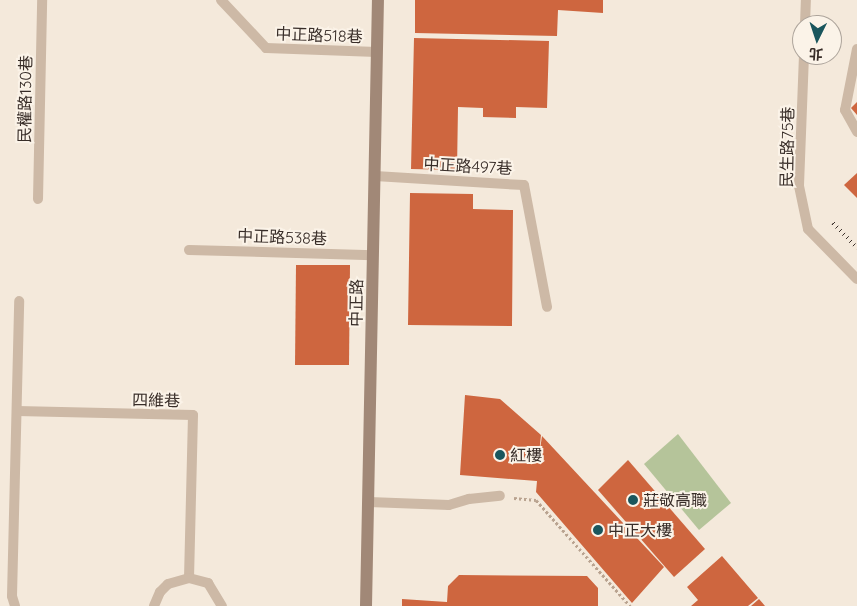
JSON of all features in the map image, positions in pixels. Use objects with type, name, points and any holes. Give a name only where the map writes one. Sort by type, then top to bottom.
[{"type":"street","name":"中正路","points":[[366,606],[378,0]]},
{"type":"lane","name":"民權路130巷","points":[[38,199],[42,0]]},
{"type":"lane","name":"中正路518巷","points":[[222,0],[266,48],[377,52]]},
{"type":"lane","points":[[805,15],[806,0]]},
{"type":"lane","points":[[857,49],[845,110],[857,132]]},
{"type":"lane","name":"民生路75巷","points":[[804,65],[799,186],[808,229],[857,279]]},
{"type":"lane","name":"中正路497巷","points":[[375,176],[524,185],[547,307]]},
{"type":"lane","name":"中正路538巷","points":[[189,250],[373,255]]},
{"type":"lane","points":[[15,606],[12,596],[19,301]]},
{"type":"lane","name":"四維巷","points":[[17,411],[193,415],[189,578]]},
{"type":"lane","points":[[369,502],[449,505],[468,499],[500,496]]},
{"type":"lane","points":[[154,606],[160,592],[168,584],[189,578],[208,583],[222,606]]},
{"type":"path","points":[[500,496],[536,500],[630,606]]},
{"type":"green space","points":[[678,434],[731,503],[699,530],[644,464]]},
{"type":"building","points":[[415,0],[603,0],[603,13],[558,10],[557,36],[415,33]]},
{"type":"building","points":[[414,38],[549,41],[547,108],[516,107],[516,118],[483,117],[483,108],[458,107],[457,170],[411,169]]},
{"type":"building","points":[[857,102],[857,115],[851,108]]},
{"type":"building","points":[[857,173],[857,198],[844,185]]},
{"type":"building","points":[[410,193],[473,194],[473,209],[513,210],[512,326],[408,325]]},
{"type":"building","points":[[296,265],[350,265],[349,365],[295,365]]},
{"type":"building","points":[[465,395],[500,399],[541,435],[538,463],[542,436],[664,567],[632,603],[536,492],[537,481],[460,475]]},
{"type":"building","points":[[628,460],[705,549],[674,577],[598,490]]},
{"type":"building","points":[[722,556],[758,598],[748,606],[691,606],[698,600],[687,587]]},
{"type":"building","points":[[459,575],[587,576],[598,588],[598,606],[402,606],[402,599],[447,602],[448,586]]},
{"type":"building","points":[[759,599],[765,606],[751,606]]},
{"type":"railway","points":[[833,223],[857,248]]},
{"type":"place","name":"紅樓","points":[[500,455]]},
{"type":"place","name":"莊敬高職","points":[[633,500]]},
{"type":"place","name":"中正大樓","points":[[598,530]]}]
